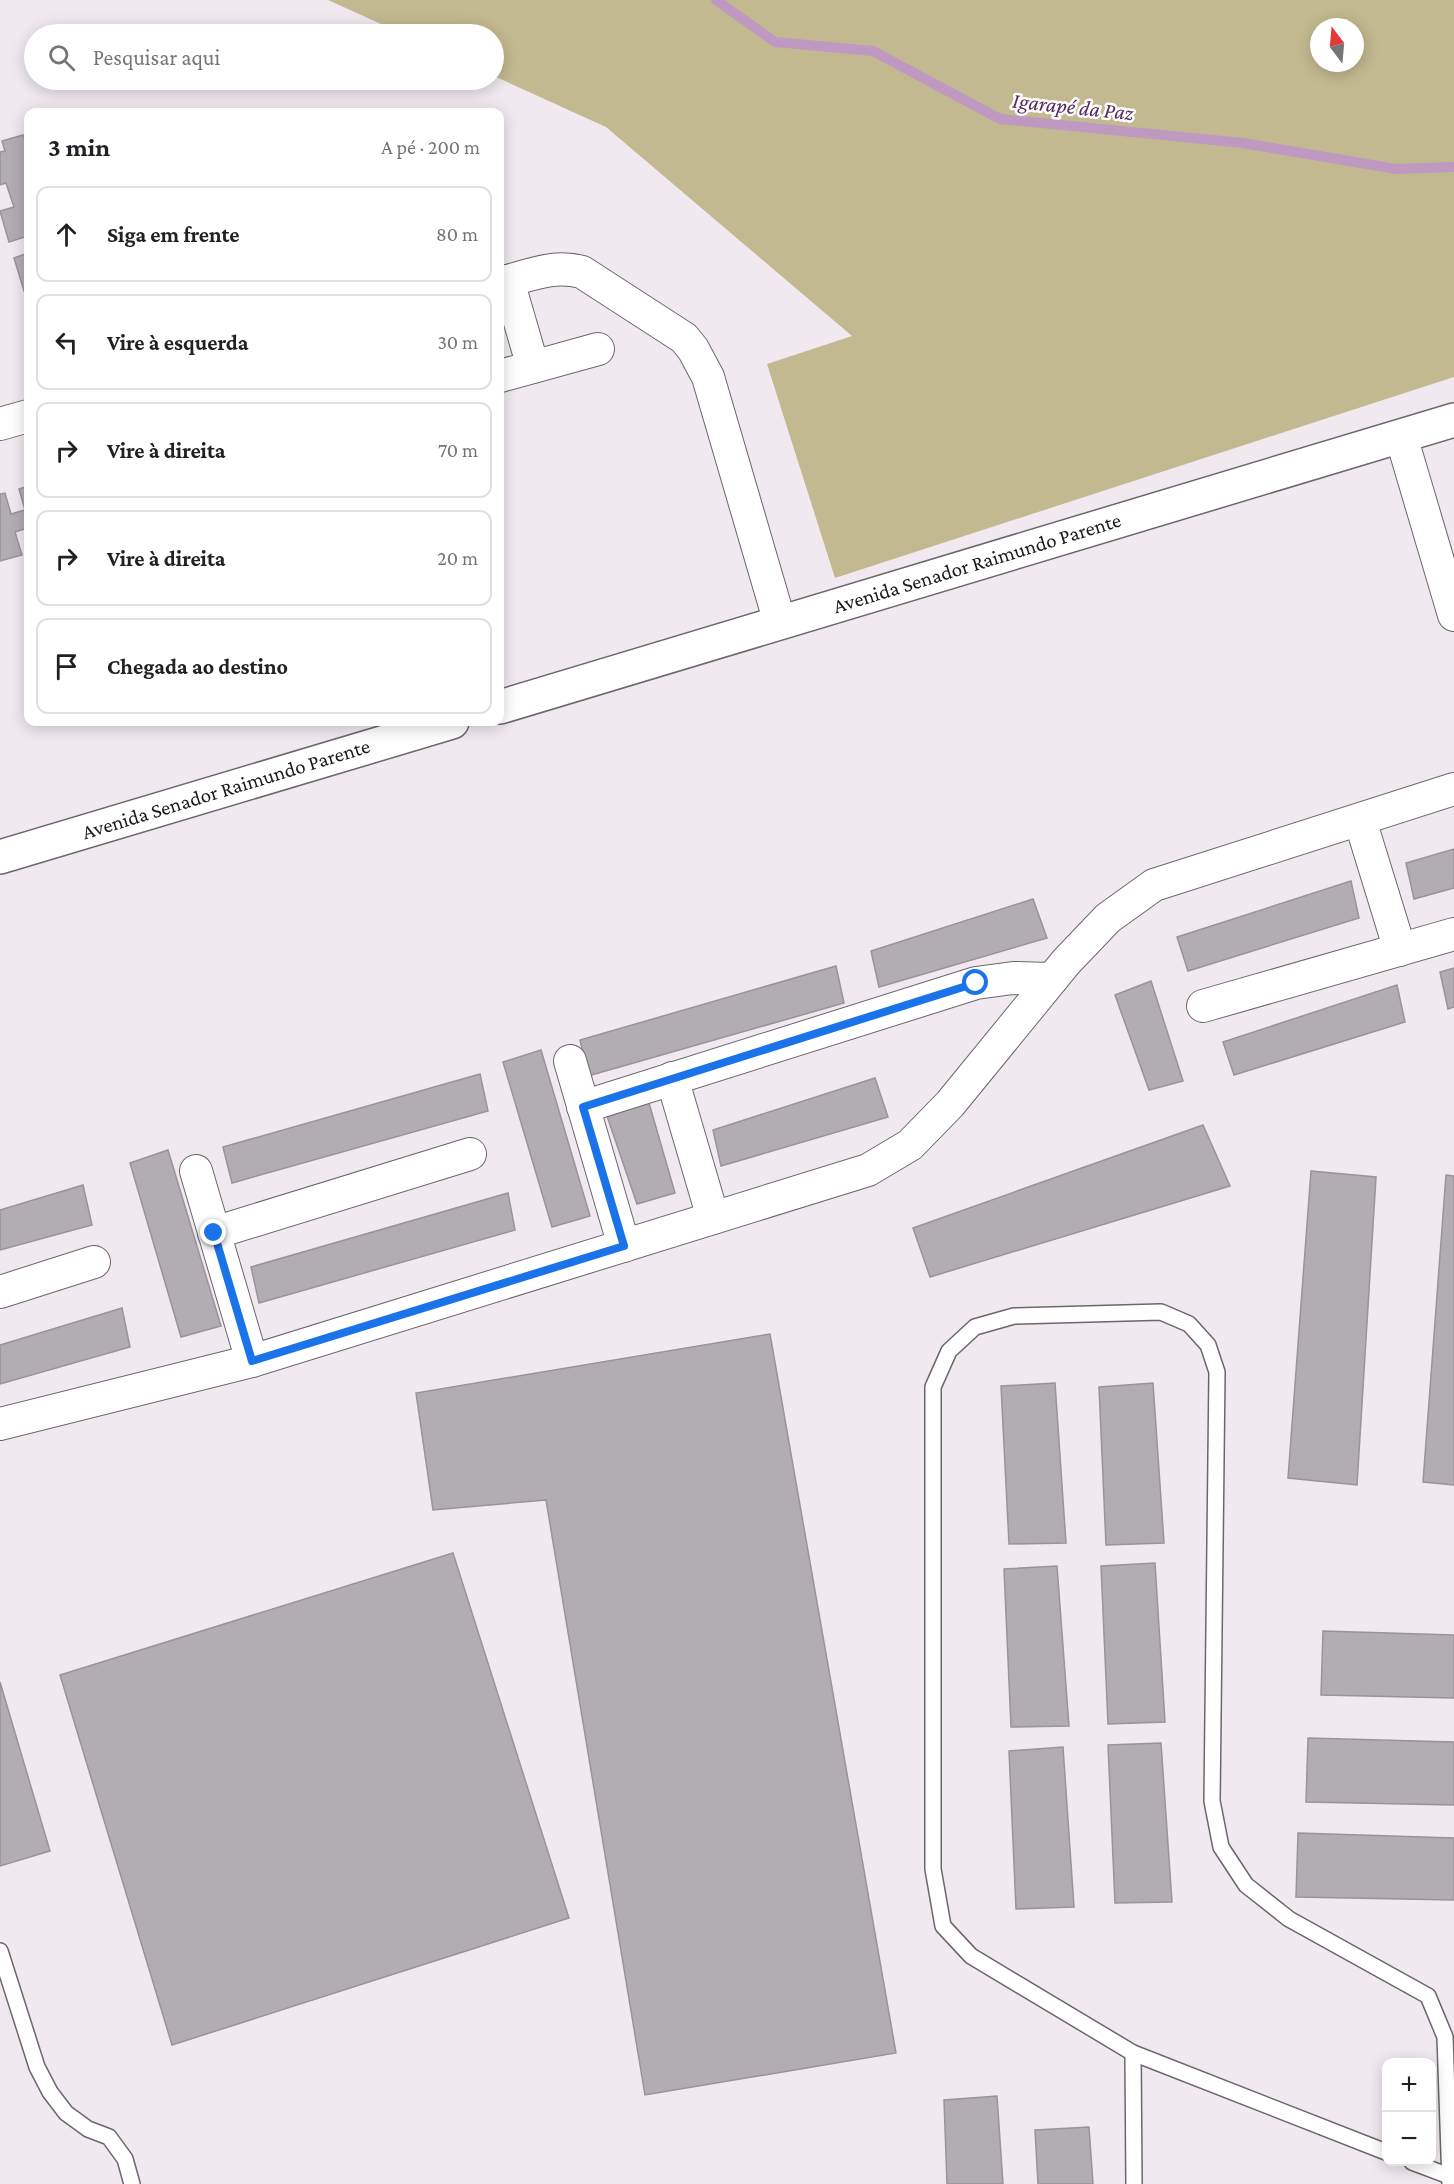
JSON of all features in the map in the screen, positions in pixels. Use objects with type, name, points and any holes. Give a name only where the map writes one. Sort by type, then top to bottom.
[{"type":"street","points":[[533,367],[504,282],[558,268],[582,272],[684,338],[693,349],[708,377],[780,623]]},
{"type":"street","points":[[504,375],[598,349]]},
{"type":"street","points":[[0,424],[24,417]]},
{"type":"street","name":"Avenida Senador Raimundo Parente","points":[[504,706],[1454,420]]},
{"type":"street","points":[[1401,436],[1454,615]]},
{"type":"street","name":"Avenida Senador Raimundo Parente","points":[[0,857],[439,726]]},
{"type":"street","points":[[0,1424],[252,1361],[868,1170],[910,1145],[950,1104],[1052,979],[1108,918],[1154,885],[1454,789]]},
{"type":"street","points":[[1360,820],[1400,950]]},
{"type":"street","points":[[1203,1006],[1454,934]]},
{"type":"street","points":[[583,1107],[976,983],[1013,978],[1052,979]]},
{"type":"street","points":[[570,1061],[624,1246]]},
{"type":"street","points":[[672,1078],[712,1218]]},
{"type":"street","points":[[214,1233],[470,1154]]},
{"type":"street","points":[[196,1171],[252,1361]]},
{"type":"street","points":[[0,1292],[94,1262]]},
{"type":"lane","points":[[1382,2150],[1133,2053],[971,1956],[943,1926],[933,1869],[933,1387],[949,1351],[975,1327],[1014,1316],[1161,1312],[1189,1324],[1208,1345],[1217,1372],[1212,1801],[1221,1847],[1246,1885],[1289,1918],[1428,1996],[1445,2037],[1449,2180],[1420,2166]]},
{"type":"lane","points":[[0,1951],[37,2067],[50,2092],[66,2113],[88,2129],[109,2137],[125,2159],[132,2184]]},
{"type":"lane","points":[[1133,2053],[1134,2184]]},
{"type":"shaded area","points":[[328,0],[1454,0],[1454,377],[835,578],[767,364],[852,336],[606,127],[504,81],[504,24],[381,24]]},
{"type":"building","points":[[23,135],[24,138],[24,237],[9,242],[0,211],[14,207],[6,183],[0,185],[0,152],[5,151],[2,141]]},
{"type":"building","points":[[24,254],[24,291],[14,258]]},
{"type":"building","points":[[24,487],[24,506],[19,489]]},
{"type":"building","points":[[5,493],[11,514],[24,510],[24,529],[15,532],[22,555],[0,561],[0,494]]},
{"type":"building","points":[[1454,849],[1454,888],[1414,899],[1406,863]]},
{"type":"building","points":[[1351,881],[1359,918],[1188,971],[1177,937]]},
{"type":"building","points":[[1033,899],[1047,938],[879,987],[871,951]]},
{"type":"building","points":[[836,966],[844,1003],[588,1076],[580,1040]]},
{"type":"building","points":[[1454,968],[1454,1007],[1448,1009],[1440,972]]},
{"type":"building","points":[[1151,981],[1183,1081],[1149,1090],[1115,995]]},
{"type":"building","points":[[1397,985],[1405,1022],[1234,1075],[1223,1042]]},
{"type":"building","points":[[541,1050],[590,1216],[552,1227],[503,1062]]},
{"type":"building","points":[[480,1074],[488,1111],[232,1183],[223,1147]]},
{"type":"building","points":[[875,1078],[888,1117],[721,1166],[713,1130]]},
{"type":"building","points":[[649,1103],[675,1193],[637,1204],[606,1113]]},
{"type":"building","points":[[1203,1125],[1230,1186],[930,1277],[913,1228]]},
{"type":"building","points":[[168,1150],[221,1326],[181,1337],[130,1163]]},
{"type":"building","points":[[1311,1171],[1376,1177],[1357,1485],[1288,1478]]},
{"type":"building","points":[[1446,1175],[1454,1176],[1454,1485],[1423,1482]]},
{"type":"building","points":[[83,1185],[92,1225],[0,1250],[0,1210]]},
{"type":"building","points":[[508,1193],[515,1230],[259,1303],[251,1267]]},
{"type":"building","points":[[122,1308],[130,1347],[0,1384],[0,1345]]},
{"type":"building","points":[[770,1334],[896,2053],[645,2095],[546,1500],[433,1510],[416,1393]]},
{"type":"building","points":[[1055,1383],[1066,1543],[1009,1544],[1001,1386]]},
{"type":"building","points":[[1153,1383],[1164,1543],[1106,1545],[1099,1387]]},
{"type":"building","points":[[453,1553],[569,1918],[172,2045],[60,1675]]},
{"type":"building","points":[[1155,1563],[1165,1722],[1108,1724],[1101,1566]]},
{"type":"building","points":[[1057,1566],[1069,1726],[1011,1727],[1004,1569]]},
{"type":"building","points":[[1323,1631],[1454,1635],[1454,1698],[1321,1695]]},
{"type":"building","points":[[0,1682],[50,1851],[0,1866]]},
{"type":"building","points":[[1308,1738],[1454,1742],[1454,1805],[1306,1802]]},
{"type":"building","points":[[1161,1743],[1172,1902],[1115,1903],[1108,1745]]},
{"type":"building","points":[[1063,1747],[1074,1907],[1016,1909],[1009,1751]]},
{"type":"building","points":[[1298,1833],[1454,1838],[1454,1900],[1296,1897]]},
{"type":"building","points":[[997,2096],[1003,2184],[947,2184],[944,2100]]},
{"type":"building","points":[[1089,2127],[1093,2184],[1038,2184],[1035,2130]]},
{"type":"waterway","name":"Igarapé da Paz","points":[[716,0],[775,42],[873,51],[1000,119],[1243,143],[1396,169],[1454,167]]},
{"type":"route","points":[[214,1233],[252,1361],[624,1246],[583,1107],[976,983]]}]
